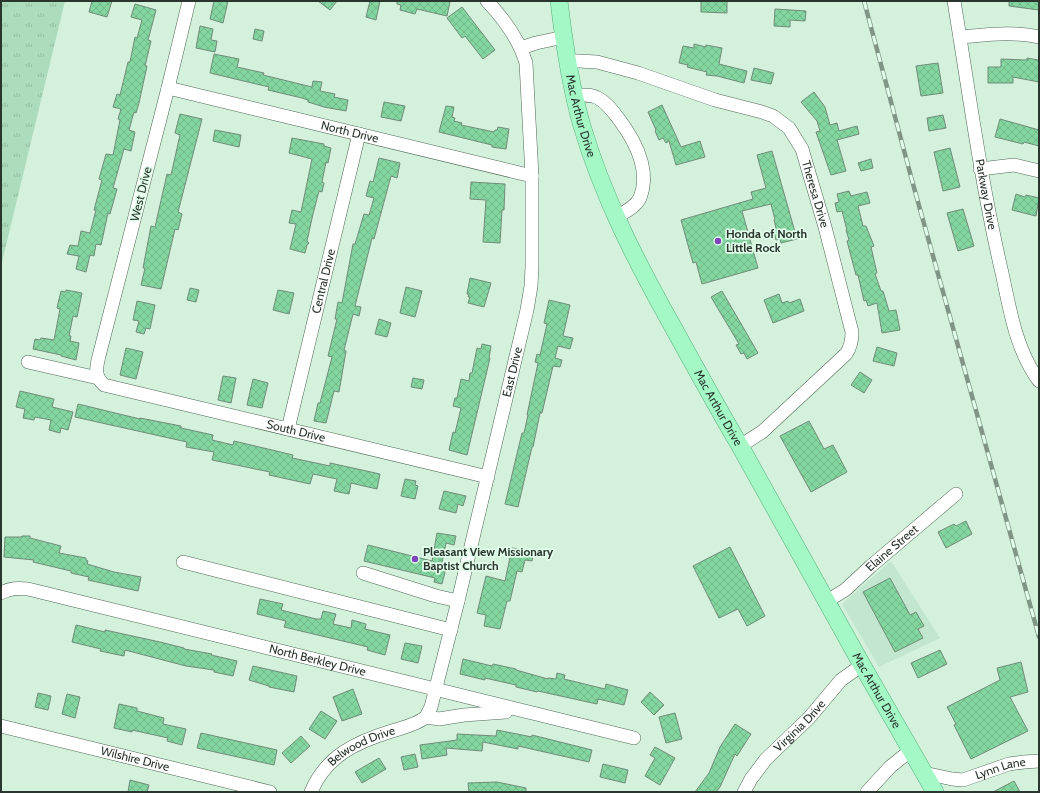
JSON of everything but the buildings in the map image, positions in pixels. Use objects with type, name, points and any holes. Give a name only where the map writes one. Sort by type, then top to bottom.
[{"type":"main road","name":"Mac Arthur Drive","points":[[559,1],[574,96],[593,159],[616,217],[643,274],[828,601],[862,665],[935,792]]},
{"type":"street","name":"West Drive","points":[[101,382],[96,370],[99,356],[189,1]]},
{"type":"street","name":"East Drive","points":[[435,690],[488,477],[531,286],[532,176],[526,63],[521,48],[507,25],[487,1]]},
{"type":"street","name":"Parkway Drive","points":[[954,1],[980,169],[1012,319],[1025,357],[1039,381]]},
{"type":"street","points":[[960,37],[992,34],[1018,34],[1039,37]]},
{"type":"street","points":[[521,48],[564,37]]},
{"type":"street","name":"Theresa Drive","points":[[568,61],[587,61],[609,65],[638,73],[715,100],[773,116],[789,128],[802,149],[825,227],[852,332],[851,347],[846,354],[762,432],[740,446]]},
{"type":"street","name":"North Drive","points":[[168,88],[532,176]]},
{"type":"street","points":[[574,96],[586,95],[597,97],[605,102],[626,128],[637,151],[642,167],[643,183],[639,199],[628,210],[616,217]]},
{"type":"street","name":"Central Drive","points":[[288,429],[360,134]]},
{"type":"street","points":[[980,169],[1014,165],[1039,171]]},
{"type":"street","name":"South Drive","points":[[28,362],[288,429],[488,477]]},
{"type":"street","name":"Elaine Street","points":[[828,601],[845,590],[956,494]]},
{"type":"street","points":[[183,562],[451,630]]},
{"type":"street","points":[[363,572],[436,596],[458,601]]},
{"type":"street","name":"North Berkley Drive","points":[[1,593],[6,590],[17,588],[28,589],[634,738]]},
{"type":"street","name":"Virginia Drive","points":[[744,792],[751,779],[766,759],[810,718],[841,680],[862,665]]},
{"type":"street","points":[[435,690],[431,707],[426,716],[439,719],[471,714],[525,711]]},
{"type":"street","name":"Belwood Drive","points":[[311,792],[324,770],[336,757],[349,748],[372,737],[416,723],[426,716]]},
{"type":"street","name":"Wilshire Drive","points":[[1,726],[270,792]]},
{"type":"street","points":[[867,792],[890,767],[912,750]]},
{"type":"street","name":"Lynn Lane","points":[[935,792],[963,780],[1009,764],[1039,761]]},
{"type":"street","name":"Lynn Lane","points":[[924,773],[963,780]]},
{"type":"shaded area","points":[[891,561],[940,638],[879,667],[842,604]]},
{"type":"green space","points":[[1,1],[65,1],[1,266]]},
{"type":"railway","points":[[864,1],[913,184],[1039,637]]},
{"type":"place","name":"Honda of North Little Rock","points":[[718,241]]},
{"type":"place","name":"Pleasant View Missionary Baptist Church","points":[[415,559]]}]
